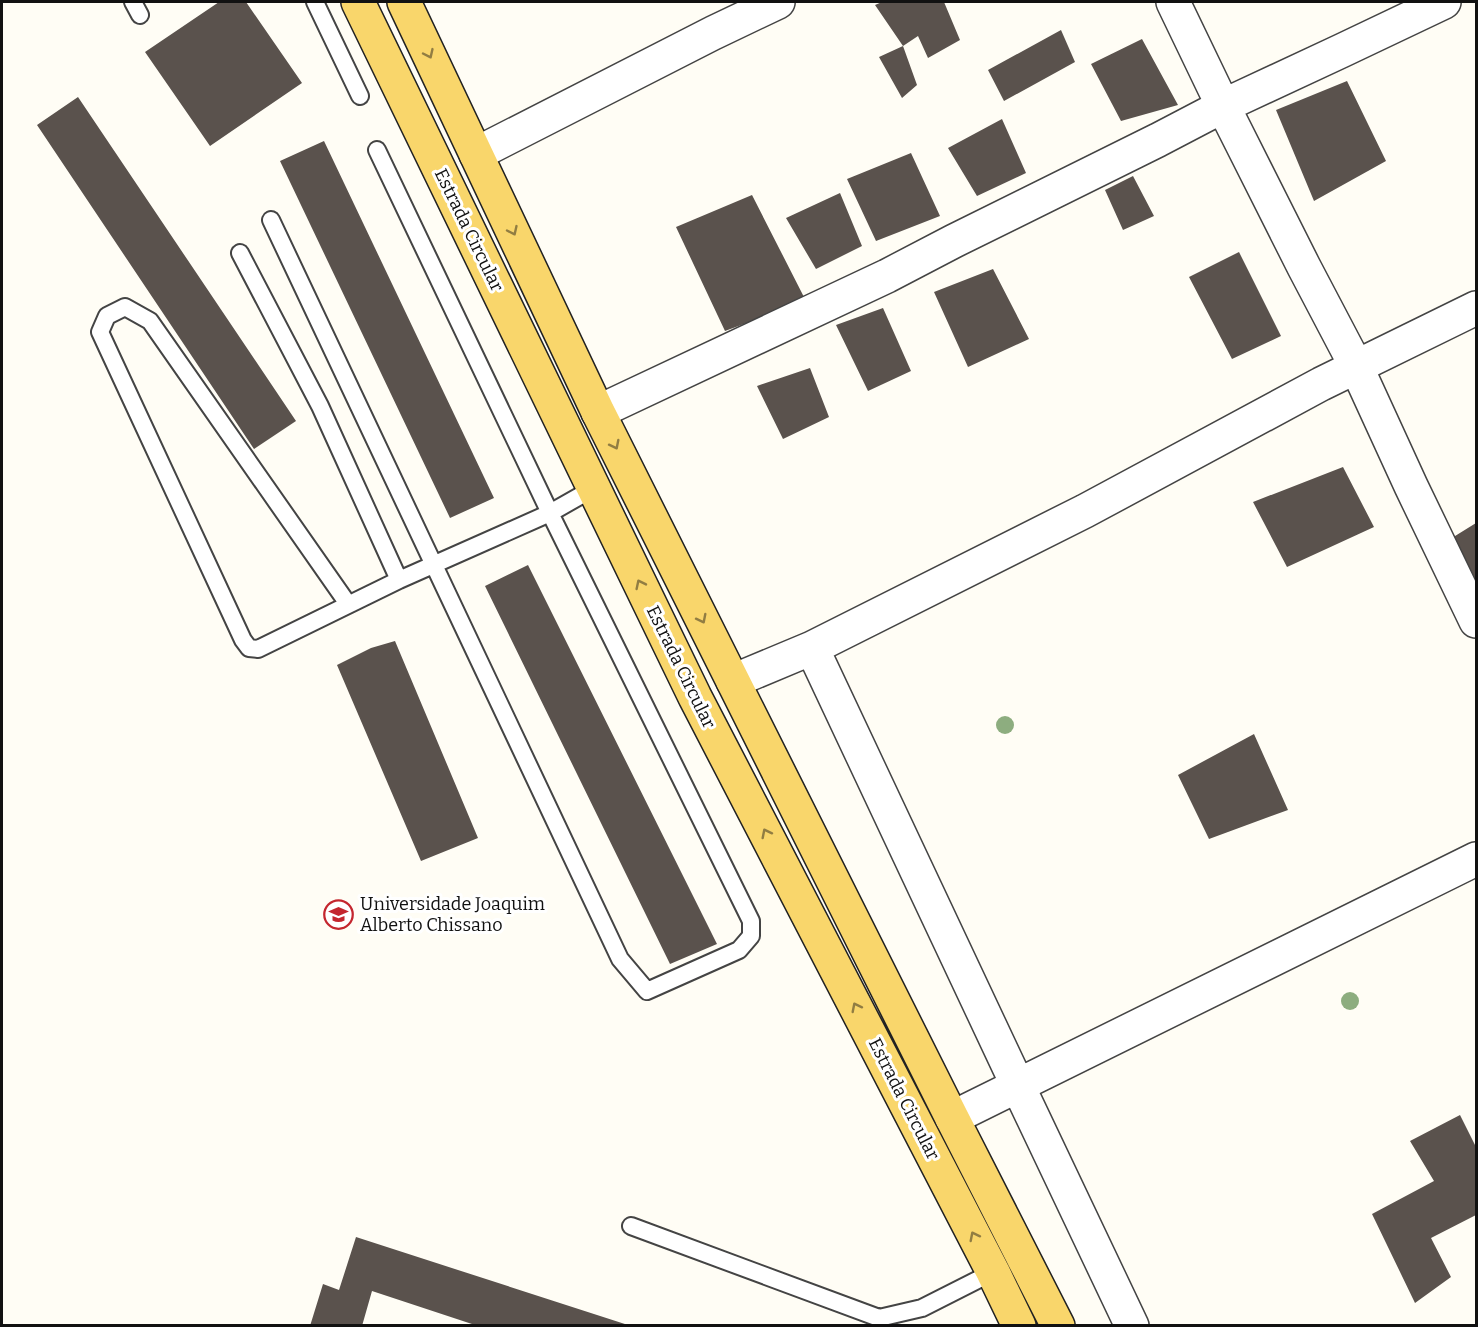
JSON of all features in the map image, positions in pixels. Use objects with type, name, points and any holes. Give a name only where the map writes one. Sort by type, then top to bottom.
[{"type":"main road","name":"Estrada Circular","points":[[358,2],[701,708],[1019,1326]]},
{"type":"main road","points":[[404,2],[598,412],[1058,1326]]},
{"type":"street","points":[[476,154],[778,2]]},
{"type":"street","points":[[1173,2],[1223,106],[1356,366],[1476,621]]},
{"type":"street","points":[[598,412],[887,276],[1223,106],[1444,2]]},
{"type":"street","points":[[733,681],[812,648],[1085,511],[1356,366],[1476,308]]},
{"type":"street","points":[[812,648],[1132,1326]]},
{"type":"street","points":[[952,1118],[1476,860]]},
{"type":"lane","points":[[315,2],[360,96]]},
{"type":"lane","points":[[271,220],[620,959],[646,991],[739,950],[751,936],[751,921],[550,513],[376,150]]},
{"type":"lane","points":[[240,253],[320,406],[399,580]]},
{"type":"lane","points":[[348,604],[150,321],[126,306],[107,316],[100,332],[243,640],[249,648],[258,650],[399,580],[550,513],[594,488]]},
{"type":"lane","points":[[631,1226],[881,1322],[922,1308],[993,1272]]},
{"type":"building","points":[[219,2],[246,2],[302,83],[210,146],[145,52]]},
{"type":"building","points":[[882,2],[944,2],[960,40],[928,58],[918,36],[903,46],[875,5]]},
{"type":"building","points":[[1061,30],[1075,62],[1004,101],[988,70]]},
{"type":"building","points":[[1142,39],[1178,105],[1121,121],[1091,64]]},
{"type":"building","points":[[903,46],[917,85],[902,98],[879,57]]},
{"type":"building","points":[[1347,81],[1386,161],[1314,201],[1276,110]]},
{"type":"building","points":[[78,97],[296,421],[254,449],[37,125]]},
{"type":"building","points":[[1002,119],[1026,173],[977,196],[948,148]]},
{"type":"building","points":[[324,141],[494,498],[450,518],[280,161]]},
{"type":"building","points":[[911,153],[940,216],[876,241],[847,179]]},
{"type":"building","points":[[1133,176],[1154,216],[1123,230],[1105,190]]},
{"type":"building","points":[[840,193],[862,246],[816,269],[786,218]]},
{"type":"building","points":[[752,195],[806,301],[725,331],[676,227]]},
{"type":"building","points":[[1239,252],[1281,336],[1232,359],[1189,277]]},
{"type":"building","points":[[993,269],[1029,339],[968,367],[934,292]]},
{"type":"building","points":[[883,308],[911,371],[868,391],[836,325]]},
{"type":"building","points":[[810,368],[829,417],[783,439],[757,386]]},
{"type":"building","points":[[1343,467],[1374,527],[1287,567],[1253,502]]},
{"type":"building","points":[[1476,523],[1476,581],[1474,583],[1447,541]]},
{"type":"building","points":[[528,565],[717,944],[670,964],[485,586]]},
{"type":"building","points":[[395,641],[478,838],[421,861],[337,665],[371,648]]},
{"type":"building","points":[[1254,734],[1288,810],[1209,839],[1178,775]]},
{"type":"building","points":[[1460,1115],[1476,1147],[1476,1215],[1431,1238],[1451,1277],[1415,1303],[1372,1214],[1434,1181],[1410,1141]]},
{"type":"building","points":[[356,1237],[628,1326],[478,1326],[372,1291],[362,1326],[310,1326],[323,1284],[339,1290]]},
{"type":"place","name":"Universidade Joaquim Alberto Chissano","points":[[339,914]]}]
